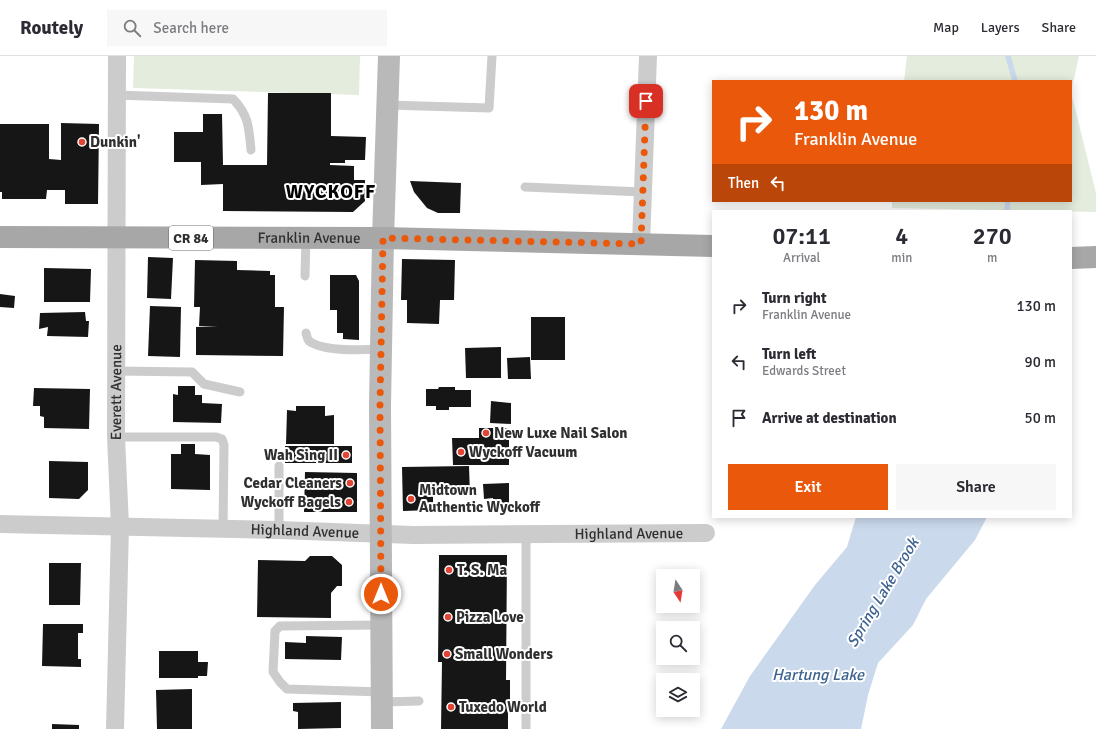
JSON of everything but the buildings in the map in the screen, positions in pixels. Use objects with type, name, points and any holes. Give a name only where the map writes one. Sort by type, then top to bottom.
[{"type":"main road","points":[[382,729],[380,406],[383,238],[389,56]]},
{"type":"main road","name":"Franklin Avenue","points":[[0,237],[383,238],[712,246]]},
{"type":"main road","points":[[1072,258],[1096,257]]},
{"type":"street","name":"Everett Avenue","points":[[115,729],[120,526],[116,437],[117,56]]},
{"type":"street","points":[[641,244],[648,56]]},
{"type":"street","name":"Highland Avenue","points":[[0,524],[279,530],[381,534],[526,535],[583,533],[706,533]]},
{"type":"lane","points":[[387,105],[489,108],[492,56]]},
{"type":"lane","points":[[116,96],[232,99],[241,107],[248,123],[251,150]]},
{"type":"lane","points":[[525,187],[643,192]]},
{"type":"lane","points":[[306,238],[306,276]]},
{"type":"lane","points":[[306,333],[307,338],[310,341],[325,347],[343,350],[381,350]]},
{"type":"lane","points":[[116,371],[192,372],[204,384],[240,392]]},
{"type":"lane","points":[[116,437],[216,437],[222,439],[224,445],[223,529]]},
{"type":"lane","points":[[279,466],[279,530]]},
{"type":"lane","points":[[526,535],[526,729]]},
{"type":"lane","points":[[381,625],[280,626],[275,631],[273,672],[287,689],[419,701]]},
{"type":"green space","points":[[134,56],[360,56],[359,95],[133,88]]},
{"type":"green space","points":[[907,56],[1079,56],[1072,88],[1072,80],[904,80]]},
{"type":"green space","points":[[1072,96],[1096,193],[1096,212],[1072,212],[1072,210],[892,208],[892,202],[1072,202]]},
{"type":"water","name":"Hartung Lake","points":[[856,518],[986,518],[975,540],[926,599],[913,625],[878,663],[868,695],[861,729],[721,729],[750,676],[815,585],[847,547]]},
{"type":"waterway","name":"Spring Lake Brook","points":[[1008,56],[1015,80]]},
{"type":"waterway","name":"Spring Lake Brook","points":[[1007,210],[1008,202]]},
{"type":"place","name":"Dunkin'","points":[[82,142]]},
{"type":"place","name":"New Luxe Nail Salon","points":[[486,433]]},
{"type":"place","name":"Wyckoff Vacuum","points":[[461,452]]},
{"type":"place","name":"Wah Sing II","points":[[346,455]]},
{"type":"place","name":"Cedar Cleaners","points":[[350,483]]},
{"type":"place","name":"Midtown Authentic Wyckoff","points":[[411,499]]},
{"type":"place","name":"Wyckoff Bagels","points":[[349,502]]},
{"type":"place","name":"T. S. Ma","points":[[449,570]]},
{"type":"place","name":"Pizza Love","points":[[448,617]]},
{"type":"place","name":"Small Wonders","points":[[447,654]]},
{"type":"place","name":"Tuxedo World","points":[[451,707]]},
{"type":"district","name":"WYCKOFF","points":[[331,191]]},
{"type":"route","points":[[381,594],[380,406],[383,238],[641,244],[646,101]]}]
